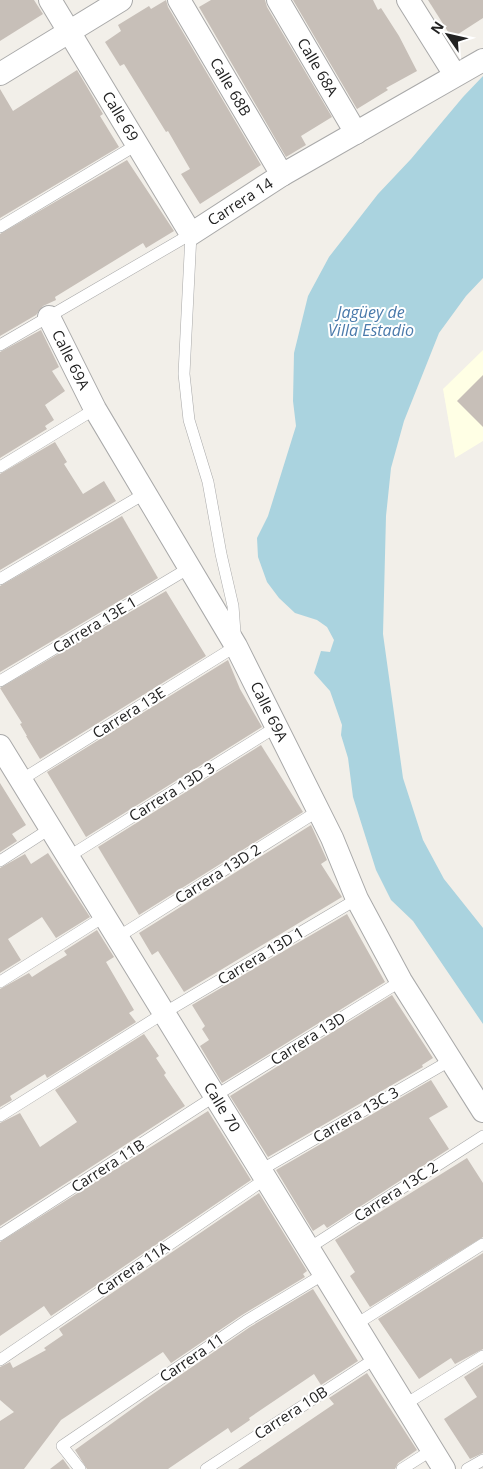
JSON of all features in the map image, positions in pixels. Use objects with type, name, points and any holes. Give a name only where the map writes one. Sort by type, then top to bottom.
[{"type":"street","name":"Calle 69","points":[[50,0],[191,234]]},
{"type":"street","points":[[0,74],[121,0]]},
{"type":"street","name":"Calle 68B","points":[[179,0],[282,175]]},
{"type":"street","name":"Calle 68A","points":[[278,0],[356,133]]},
{"type":"street","points":[[408,0],[455,76]]},
{"type":"street","name":"Carrera 14","points":[[191,234],[282,175],[483,60]]},
{"type":"street","name":"Calle 69A","points":[[49,317],[95,409],[236,646],[318,811],[357,899],[401,981],[483,1111]]},
{"type":"street","name":"Calle 70","points":[[0,746],[444,1469]]},
{"type":"lane","points":[[0,227],[138,144]]},
{"type":"lane","points":[[191,234],[184,374],[189,420],[208,482],[221,554],[234,606],[236,646]]},
{"type":"lane","name":"Carrera 14","points":[[0,345],[191,234]]},
{"type":"lane","points":[[0,467],[95,409]]},
{"type":"lane","points":[[0,579],[144,494]]},
{"type":"lane","name":"Carrera 13E 1","points":[[0,681],[189,568]]},
{"type":"lane","name":"Carrera 13E","points":[[21,780],[236,646]]},
{"type":"lane","name":"Carrera 13D 3","points":[[68,857],[276,727]]},
{"type":"lane","name":"Carrera 13D 2","points":[[118,937],[318,811]]},
{"type":"lane","points":[[0,861],[51,828]]},
{"type":"lane","name":"Carrera 13D 1","points":[[0,1116],[164,1013],[357,899]]},
{"type":"lane","points":[[0,982],[105,916]]},
{"type":"lane","name":"Carrera 13D","points":[[215,1096],[401,981]]},
{"type":"lane","name":"Carrera 13C 3","points":[[264,1174],[451,1060]]},
{"type":"lane","name":"Carrera 11B","points":[[0,1235],[215,1096]]},
{"type":"lane","name":"Carrera 13C 2","points":[[309,1248],[483,1136]]},
{"type":"lane","name":"Carrera 11A","points":[[0,1360],[264,1174]]},
{"type":"lane","points":[[355,1325],[483,1244]]},
{"type":"lane","name":"Carrera 11","points":[[80,1469],[62,1446],[246,1321],[324,1274]]},
{"type":"lane","points":[[404,1405],[483,1356]]},
{"type":"lane","name":"Carrera 10B","points":[[206,1469],[376,1358]]},
{"type":"lane","points":[[402,1469],[432,1450]]},
{"type":"lane","points":[[467,1469],[483,1460]]},
{"type":"shaded area","points":[[483,350],[483,441],[455,458],[443,389]]},
{"type":"water","name":"Jagüey de Villa Estadio","points":[[483,76],[483,278],[466,296],[439,333],[404,421],[391,468],[386,516],[383,634],[403,778],[423,840],[444,879],[483,928],[483,1024],[413,921],[391,900],[376,870],[353,797],[348,758],[341,735],[342,725],[330,691],[314,673],[321,651],[330,652],[334,640],[327,627],[317,620],[295,613],[279,598],[267,582],[258,557],[257,538],[268,516],[296,426],[293,401],[294,353],[308,296],[329,257],[378,194]]},
{"type":"building","points":[[0,0],[34,0],[43,14],[0,41]]},
{"type":"building","points":[[166,0],[168,7],[261,165],[200,204],[181,174],[190,169],[168,131],[166,132],[124,64],[120,66],[105,42],[121,31],[118,25],[149,6],[151,9]]},
{"type":"building","points":[[211,0],[265,0],[267,7],[332,117],[301,136],[306,145],[286,157],[199,7]]},
{"type":"building","points":[[293,0],[373,0],[378,10],[381,8],[399,36],[417,71],[386,88],[388,90],[357,109]]},
{"type":"building","points":[[428,0],[483,0],[483,18],[452,38]]},
{"type":"building","points":[[77,70],[103,114],[100,116],[119,147],[0,218],[0,89],[13,111]]},
{"type":"building","points":[[127,160],[174,231],[146,248],[143,243],[55,297],[56,300],[43,306],[36,315],[0,336],[0,234]]},
{"type":"building","points":[[41,330],[59,367],[52,371],[65,391],[45,405],[54,420],[45,426],[47,429],[0,458],[0,352]]},
{"type":"building","points":[[483,375],[483,427],[457,401]]},
{"type":"building","points":[[55,442],[67,462],[64,464],[83,494],[104,481],[116,501],[0,570],[0,474]]},
{"type":"building","points":[[122,516],[158,578],[0,672],[0,586]]},
{"type":"building","points":[[166,591],[206,656],[40,759],[20,724],[22,723],[0,688]]},
{"type":"building","points":[[228,660],[240,689],[262,727],[86,837],[47,772]]},
{"type":"building","points":[[261,745],[303,812],[139,915],[98,847]]},
{"type":"building","points":[[0,783],[26,825],[12,834],[17,841],[0,852]]},
{"type":"building","points":[[311,825],[327,860],[321,864],[342,897],[184,992],[158,951],[152,955],[139,933]]},
{"type":"building","points":[[48,853],[90,917],[56,938],[42,917],[8,939],[21,960],[0,973],[0,868],[25,854],[31,864]]},
{"type":"building","points":[[347,914],[385,982],[222,1083],[200,1046],[209,1040],[202,1029],[205,1026],[192,1005]]},
{"type":"building","points":[[97,930],[114,957],[106,962],[134,1010],[129,1013],[136,1022],[47,1078],[45,1074],[10,1096],[12,1100],[0,1107],[0,989],[29,973],[32,977],[67,955],[64,951]]},
{"type":"building","points":[[392,995],[433,1058],[422,1065],[423,1067],[268,1157],[230,1096]]},
{"type":"building","points":[[144,1034],[159,1056],[156,1058],[166,1073],[164,1075],[185,1106],[0,1226],[0,1123],[20,1113],[40,1147],[77,1122],[55,1090]]},
{"type":"building","points":[[431,1080],[448,1107],[429,1118],[449,1149],[327,1228],[324,1224],[313,1231],[276,1170]]},
{"type":"building","points":[[208,1111],[251,1180],[51,1316],[44,1306],[0,1336],[0,1242]]},
{"type":"building","points":[[467,1158],[483,1183],[483,1237],[370,1307],[350,1276],[355,1272],[335,1240]]},
{"type":"building","points":[[259,1193],[307,1271],[303,1274],[305,1277],[242,1315],[171,1363],[163,1352],[61,1420],[24,1469],[0,1469],[0,1421],[14,1412],[0,1400],[0,1367],[10,1362],[13,1368],[46,1350],[44,1348],[63,1335],[59,1329]]},
{"type":"building","points":[[483,1253],[483,1349],[455,1364],[451,1358],[419,1379],[378,1319]]},
{"type":"building","points":[[313,1289],[358,1361],[321,1385],[314,1374],[249,1418],[250,1420],[231,1433],[228,1428],[168,1469],[87,1469],[75,1450],[250,1327]]},
{"type":"building","points":[[483,1365],[483,1453],[470,1459],[444,1419],[477,1397],[464,1377]]},
{"type":"building","points":[[367,1373],[417,1450],[398,1463],[395,1469],[238,1469],[334,1404],[329,1398]]},
{"type":"building","points":[[63,1459],[70,1469],[50,1469]]}]
